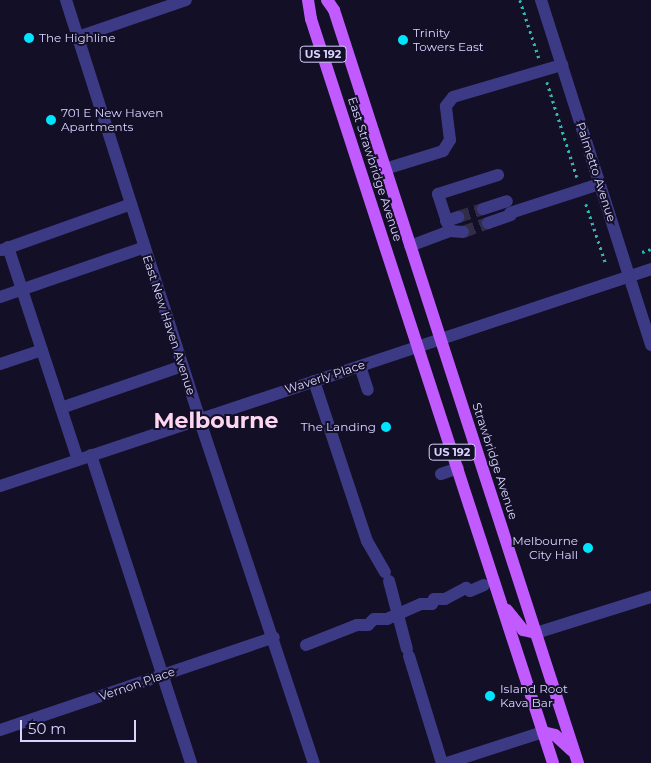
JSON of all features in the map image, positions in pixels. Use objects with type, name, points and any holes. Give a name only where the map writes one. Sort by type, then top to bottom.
[{"type":"main road","name":"East Strawbridge Avenue","points":[[308,0],[311,18],[418,346]]},
{"type":"main road","name":"East Strawbridge Avenue","points":[[327,0],[334,10],[440,339]]},
{"type":"main road","name":"Strawbridge Avenue","points":[[440,339],[577,760]]},
{"type":"main road","name":"US 192","points":[[418,346],[553,763]]},
{"type":"main road","points":[[500,600],[523,630],[536,633]]},
{"type":"main road","points":[[543,732],[555,735],[566,742],[577,760]]},
{"type":"street","points":[[78,37],[186,0]]},
{"type":"street","name":"Palmetto Avenue","points":[[541,0],[651,345]]},
{"type":"street","name":"East New Haven Avenue","points":[[69,3],[78,37],[182,366],[274,637],[314,763]]},
{"type":"street","points":[[385,169],[443,151],[450,140],[446,106],[453,97],[562,65]]},
{"type":"street","points":[[464,232],[451,223],[438,194],[498,175]]},
{"type":"street","points":[[488,223],[509,210],[599,184]]},
{"type":"street","points":[[78,460],[22,289],[4,249],[131,204]]},
{"type":"street","points":[[483,209],[509,210]]},
{"type":"street","points":[[410,246],[451,223]]},
{"type":"street","points":[[0,297],[145,247]]},
{"type":"street","name":"Waverly Place","points":[[0,486],[199,418],[651,269]]},
{"type":"street","points":[[0,364],[42,350]]},
{"type":"street","points":[[61,408],[182,366]]},
{"type":"street","points":[[360,366],[368,390]]},
{"type":"street","points":[[314,381],[367,541],[387,576],[397,616],[442,763]]},
{"type":"street","points":[[91,455],[191,763]]},
{"type":"street","points":[[441,474],[458,468]]},
{"type":"street","points":[[306,646],[338,631],[340,634],[358,625],[368,625],[374,619],[397,616],[421,604],[432,604],[434,599],[445,599],[466,588],[470,590],[484,586]]},
{"type":"street","points":[[536,633],[637,607],[651,597]]},
{"type":"street","name":"Vernon Place","points":[[0,730],[274,637]]},
{"type":"street","points":[[447,763],[543,732]]},
{"type":"path","points":[[520,0],[606,264]]},
{"type":"path","points":[[642,252],[651,249]]},
{"type":"tunnel","points":[[458,217],[483,209]]},
{"type":"tunnel","points":[[463,232],[488,223]]},
{"type":"place","name":"The Highline","points":[[29,38]]},
{"type":"place","name":"Trinity Towers East","points":[[403,40]]},
{"type":"place","name":"701 E New Haven Apartments","points":[[51,120]]},
{"type":"place","name":"The Landing","points":[[386,427]]},
{"type":"place","name":"Melbourne City Hall","points":[[588,548]]},
{"type":"place","name":"Island Root Kava Bar","points":[[490,696]]},
{"type":"district","name":"Melbourne","points":[[216,421]]}]
